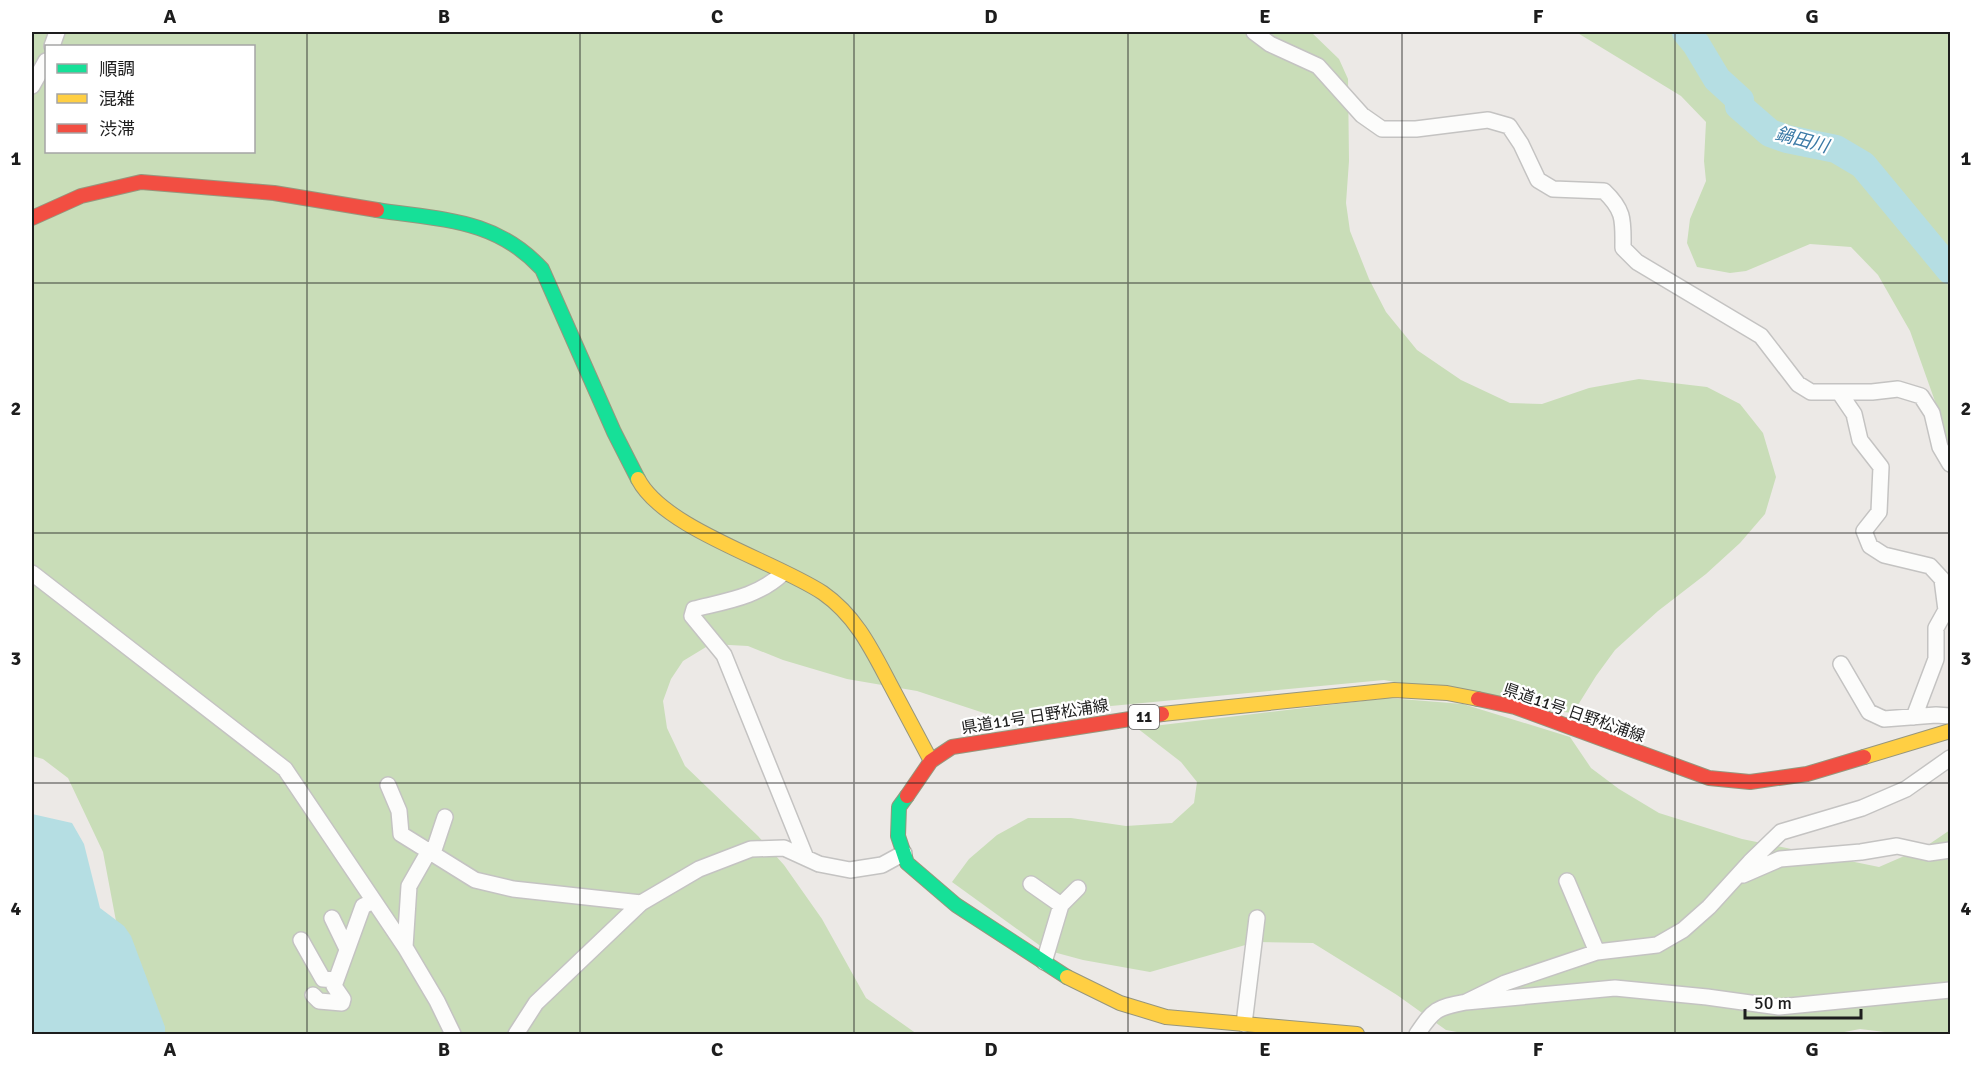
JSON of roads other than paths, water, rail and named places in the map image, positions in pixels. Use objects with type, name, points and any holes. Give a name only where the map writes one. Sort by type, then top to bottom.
[{"type":"main road","points":[[32,218],[81,196],[141,182],[274,193],[472,225],[503,236],[525,250],[542,269],[614,432],[643,488],[675,517],[823,593],[847,613],[863,633],[931,761]]},
{"type":"main road","name":"県道11号 日野松浦線","points":[[1358,1035],[1166,1017],[1120,1003],[1069,978],[956,905],[908,863],[898,836],[899,807],[931,761],[952,747],[1181,711],[1394,690],[1447,693],[1515,707],[1709,778],[1750,782],[1807,774],[1950,731]]},
{"type":"street","points":[[1254,32],[1270,44],[1318,66],[1362,115],[1382,129],[1416,129],[1488,120],[1509,126],[1521,144],[1538,180],[1553,189],[1604,191],[1615,202],[1623,217],[1623,248],[1636,262],[1761,336],[1798,384],[1811,392],[1898,389],[1921,396],[1932,413],[1940,447],[1950,464]]},
{"type":"street","points":[[32,86],[45,63]]},
{"type":"street","points":[[1839,392],[1854,414],[1860,440],[1881,467],[1879,512],[1864,531],[1870,546],[1884,555],[1930,566],[1942,579],[1946,610],[1936,628],[1936,659],[1914,717]]},
{"type":"street","points":[[32,573],[285,769],[405,947],[437,1000],[453,1035]]},
{"type":"street","points":[[783,573],[771,584],[747,596],[693,609],[692,616],[724,655],[806,858]]},
{"type":"street","points":[[1841,664],[1869,712],[1884,719],[1950,716]]},
{"type":"street","points":[[1467,1002],[1505,983],[1597,952],[1657,945],[1683,930],[1709,907],[1781,832],[1862,808],[1906,789],[1950,758]]},
{"type":"street","points":[[388,786],[399,812],[401,834],[475,880],[503,887],[641,903]]},
{"type":"street","points":[[405,947],[409,886],[431,852],[446,817]]},
{"type":"street","points":[[1735,879],[1780,859],[1861,852],[1897,846],[1929,853],[1950,850]]},
{"type":"street","points":[[516,1035],[536,1004],[581,958],[641,903],[699,869],[751,849],[784,848],[819,864],[850,870],[882,865],[904,853]]},
{"type":"street","points":[[1567,881],[1597,952]]},
{"type":"street","points":[[1031,884],[1061,905]]},
{"type":"street","points":[[1044,962],[1061,905],[1078,888]]},
{"type":"street","points":[[313,995],[319,1001],[342,1003],[343,999],[334,986],[363,906],[374,901]]},
{"type":"street","points":[[332,918],[347,949]]},
{"type":"street","points":[[1244,1024],[1257,918]]},
{"type":"street","points":[[302,940],[323,980],[336,980]]},
{"type":"street","points":[[1417,1035],[1431,1014],[1443,1007],[1467,1002],[1615,988],[1779,1007],[1950,990]]},
{"type":"water","points":[[32,814],[72,823],[84,844],[100,908],[124,926],[131,936],[165,1027],[165,1034],[32,1034]]},
{"type":"waterway","name":"鍋田川","points":[[1686,32],[1717,79],[1740,100],[1739,106],[1770,133],[1787,139],[1836,149],[1863,165],[1950,270]]}]
